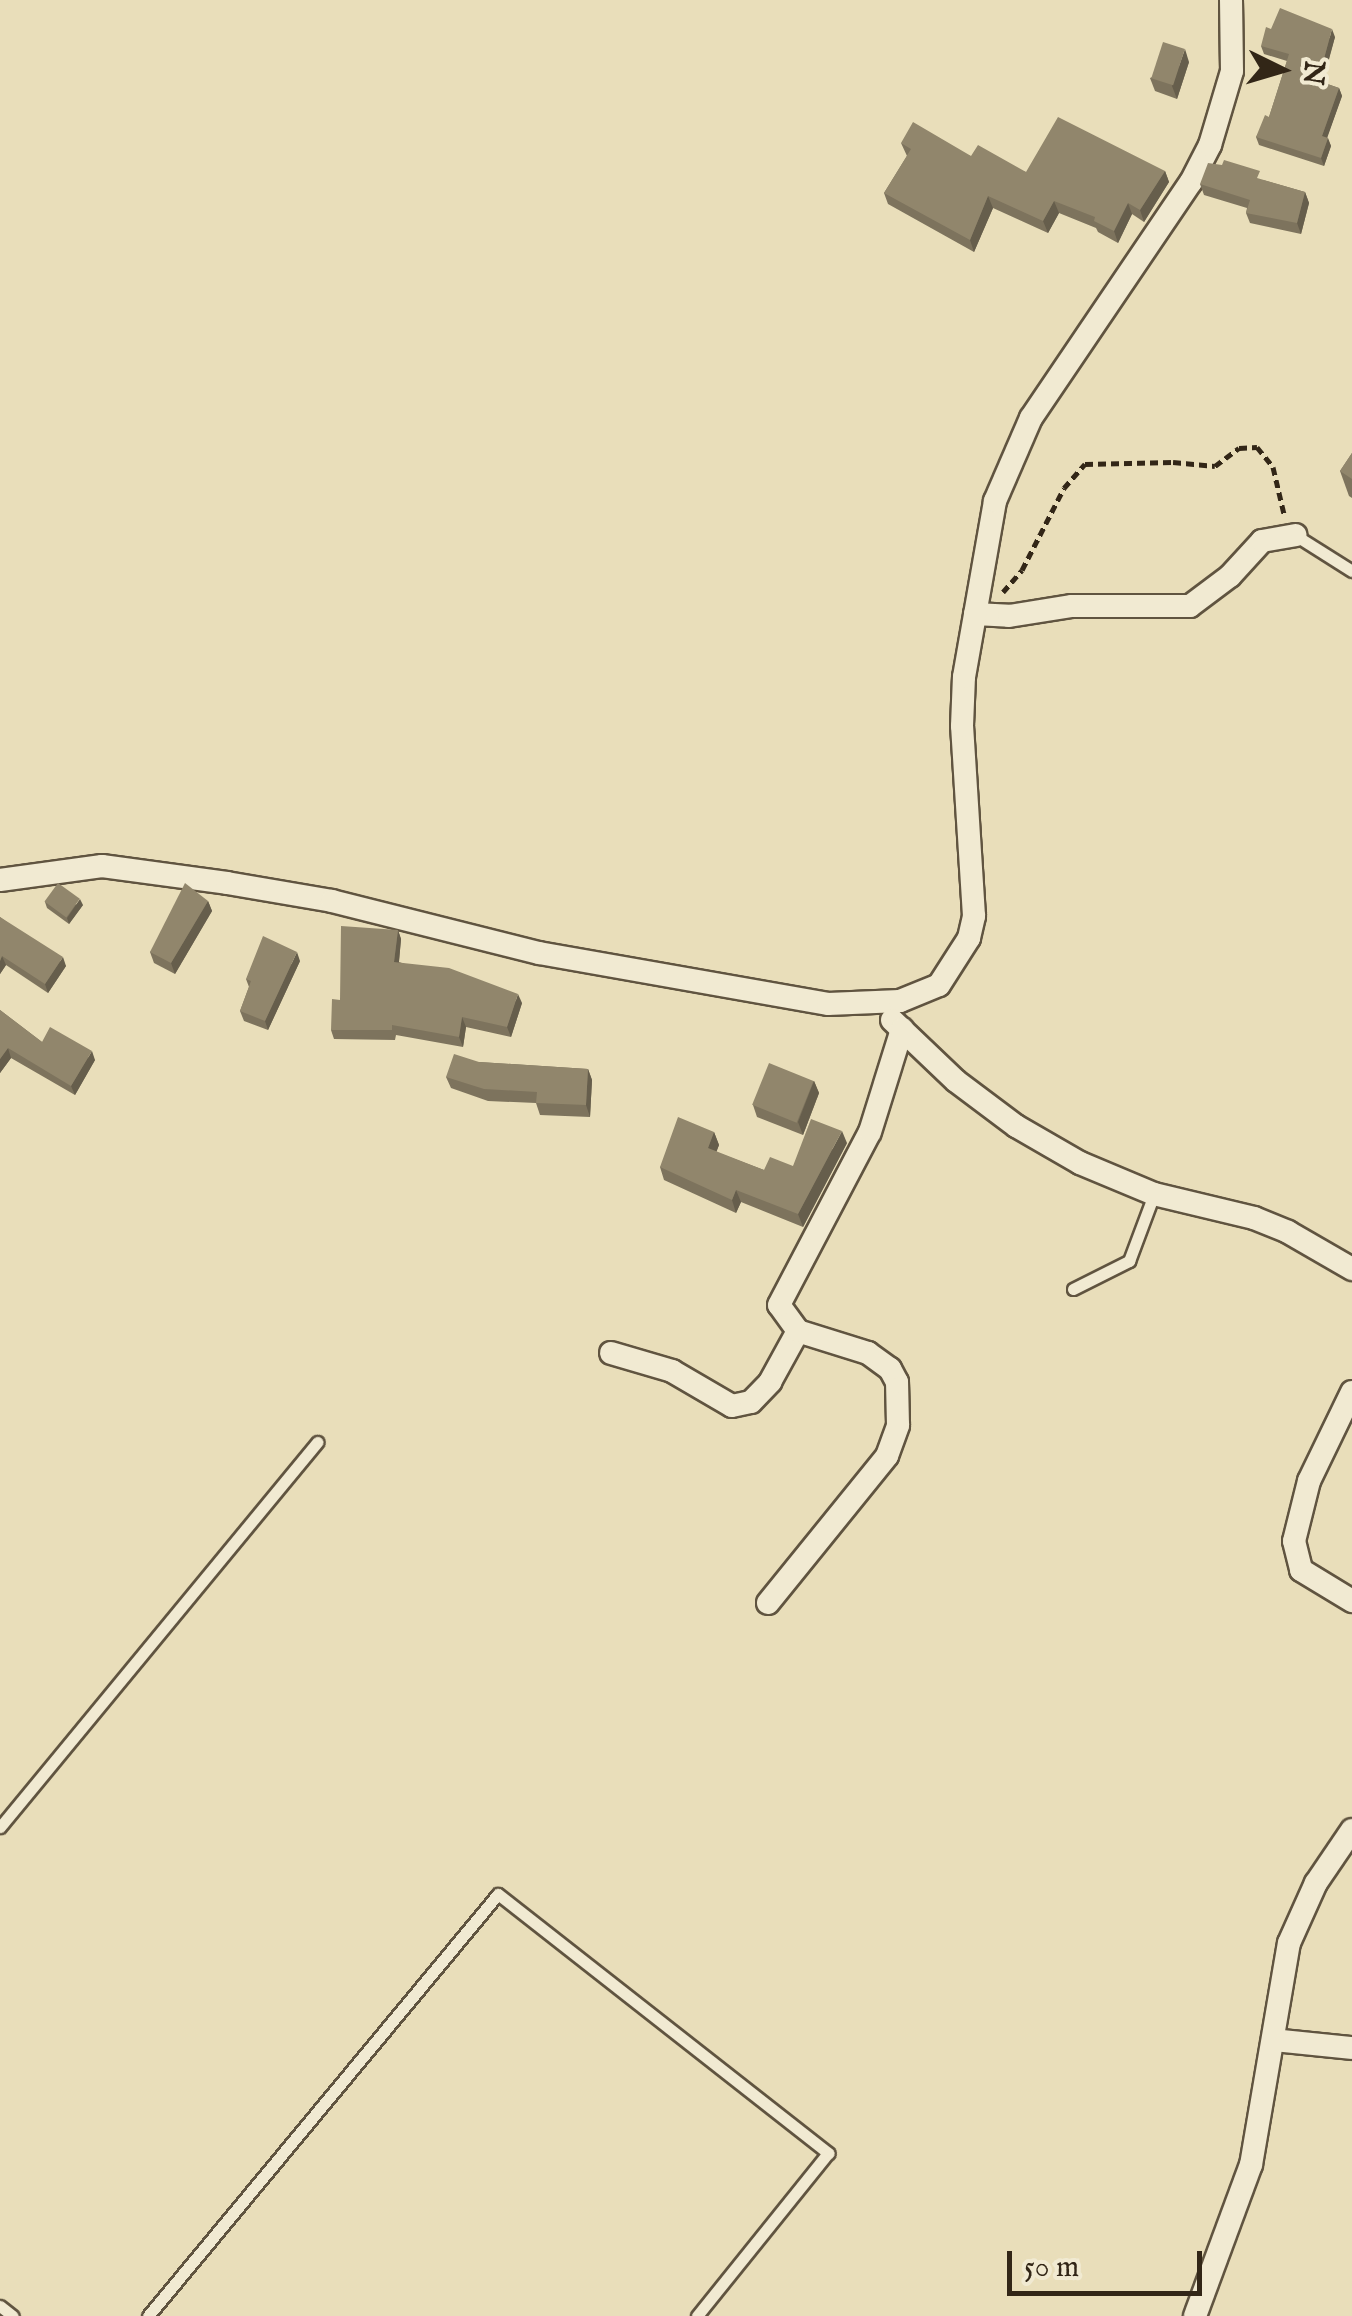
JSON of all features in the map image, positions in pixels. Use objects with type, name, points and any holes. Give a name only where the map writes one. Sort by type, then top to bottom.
[{"type":"street","points":[[0,880],[102,866],[186,877],[332,901],[538,953],[797,1000],[874,1004],[921,996],[939,985],[968,938],[973,883],[962,726],[987,534],[1010,459],[1032,418],[1191,182],[1210,145],[1232,71],[1230,0]]},
{"type":"street","points":[[976,608],[1009,616],[1072,606],[1190,606],[1230,576],[1262,541],[1296,534]]},
{"type":"street","points":[[874,1004],[956,1081],[1016,1126],[1080,1163],[1154,1194],[1254,1218],[1352,1269]]},
{"type":"street","points":[[768,1603],[888,1456],[898,1425],[897,1382],[890,1369],[868,1352],[798,1331],[782,1313],[780,1296],[870,1132],[902,1030]]},
{"type":"street","points":[[610,1353],[672,1371],[732,1406],[751,1402],[770,1382],[798,1331]]},
{"type":"street","points":[[1352,1392],[1309,1481],[1294,1541],[1301,1570],[1352,1602]]},
{"type":"street","points":[[1195,2316],[1243,2195],[1289,1943],[1298,1915],[1352,1830]]},
{"type":"street","points":[[1273,2040],[1352,2048]]},
{"type":"lane","points":[[1296,534],[1352,572]]},
{"type":"lane","points":[[1073,1289],[1129,1261],[1154,1194]]},
{"type":"lane","points":[[0,1827],[316,1442]]},
{"type":"lane","points":[[148,2316],[498,1894],[828,2153],[696,2316]]},
{"type":"lane","points":[[0,2306],[13,2316]]},
{"type":"path","points":[[976,608],[1004,592],[1022,570],[1076,470],[1094,462],[1173,462],[1205,467],[1224,463],[1239,448],[1257,447],[1273,467],[1284,516],[1296,534]]},
{"type":"building","points":[[1280,8],[1332,29],[1318,81],[1339,88],[1322,136],[1328,138],[1321,158],[1256,137],[1265,115],[1269,117],[1289,54],[1261,46],[1266,27],[1271,29]]},
{"type":"building","points":[[1163,42],[1185,49],[1173,85],[1151,78]]},
{"type":"building","points":[[1058,117],[1165,171],[1140,210],[1128,203],[1114,231],[1094,221],[1095,217],[1054,201],[1043,221],[988,196],[970,240],[884,193],[911,149],[901,143],[913,122],[971,156],[978,145],[1026,172]]},
{"type":"building","points":[[1224,160],[1260,171],[1257,178],[1305,192],[1297,223],[1246,213],[1250,200],[1200,184],[1208,163],[1222,165]]},
{"type":"building","points":[[1352,453],[1352,479],[1340,471]]},
{"type":"building","points":[[58,883],[80,899],[66,917],[44,902]]},
{"type":"building","points":[[185,883],[208,901],[171,963],[150,952]]},
{"type":"building","points":[[0,917],[63,957],[45,984],[2,956],[0,961]]},
{"type":"building","points":[[341,926],[398,930],[394,962],[449,968],[518,994],[507,1027],[462,1017],[459,1037],[392,1025],[392,1030],[331,1030],[332,999],[340,1000]]},
{"type":"building","points":[[263,936],[297,952],[265,1021],[240,1011],[251,981],[246,979]]},
{"type":"building","points":[[0,1010],[42,1042],[50,1027],[92,1051],[71,1086],[8,1048],[0,1059]]},
{"type":"building","points":[[454,1054],[479,1062],[588,1069],[586,1105],[536,1103],[537,1092],[484,1089],[446,1077]]},
{"type":"building","points":[[769,1063],[814,1081],[797,1123],[752,1105]]},
{"type":"building","points":[[678,1117],[714,1132],[708,1148],[764,1170],[770,1157],[793,1166],[811,1119],[842,1131],[798,1214],[736,1190],[732,1200],[660,1167]]}]
